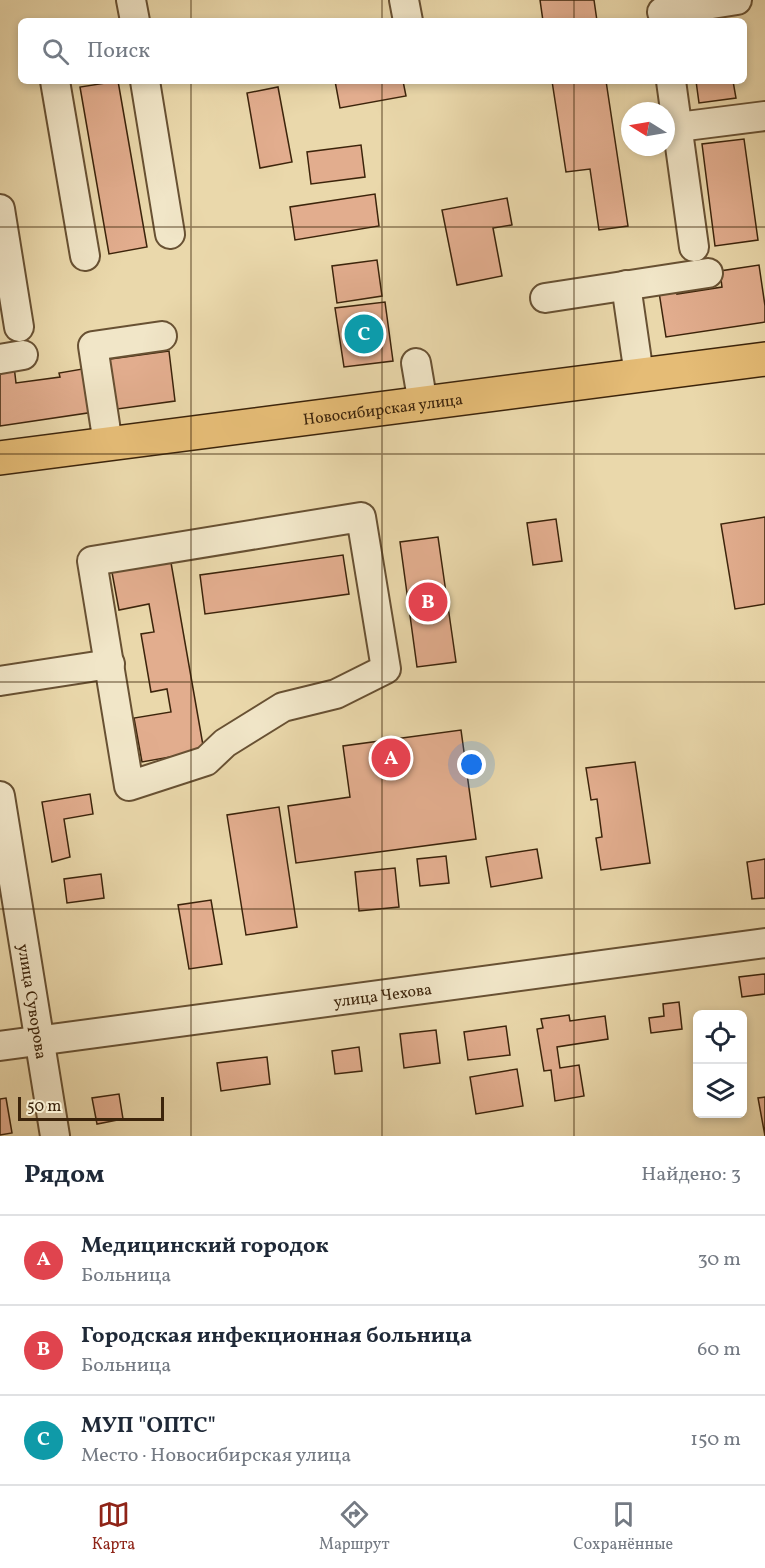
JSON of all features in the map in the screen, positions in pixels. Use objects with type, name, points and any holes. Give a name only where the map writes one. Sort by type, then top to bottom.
[{"type":"main road","name":"Новосибирская улица","points":[[0,458],[765,359]]},
{"type":"street","points":[[131,0],[134,18]]},
{"type":"street","points":[[405,0],[408,18]]},
{"type":"street","points":[[662,11],[737,0]]},
{"type":"street","points":[[56,84],[85,256]]},
{"type":"street","points":[[145,84],[170,234]]},
{"type":"street","points":[[671,84],[694,247]]},
{"type":"street","points":[[678,127],[765,116]]},
{"type":"street","points":[[0,209],[3,245],[19,327]]},
{"type":"street","points":[[545,298],[708,273]]},
{"type":"street","points":[[626,285],[639,375]]},
{"type":"street","points":[[108,444],[93,346],[162,336]]},
{"type":"street","points":[[416,363],[423,404]]},
{"type":"street","points":[[361,517],[386,669],[336,694],[282,707],[225,742],[206,760],[129,786],[110,664],[92,561],[361,517]]},
{"type":"street","points":[[0,681],[110,664]]},
{"type":"street","name":"улица Суворова","points":[[0,796],[55,1136]]},
{"type":"street","name":"улица Чехова","points":[[0,1046],[765,943]]},
{"type":"building","points":[[540,0],[594,0],[597,18],[543,18]]},
{"type":"building","points":[[119,84],[147,247],[109,254],[80,87]]},
{"type":"building","points":[[336,84],[404,84],[406,96],[340,108]]},
{"type":"building","points":[[552,84],[606,84],[628,226],[599,230],[590,169],[566,172]]},
{"type":"building","points":[[696,84],[734,84],[736,98],[699,103]]},
{"type":"building","points":[[278,87],[292,162],[260,168],[247,93]]},
{"type":"building","points":[[744,139],[758,240],[715,246],[702,144]]},
{"type":"building","points":[[361,145],[365,177],[311,184],[307,152]]},
{"type":"building","points":[[375,194],[379,226],[295,240],[290,207]]},
{"type":"building","points":[[507,198],[512,225],[493,228],[502,276],[457,285],[442,210]]},
{"type":"building","points":[[377,260],[382,296],[337,303],[332,266]]},
{"type":"building","points":[[759,265],[765,322],[666,337],[659,292],[677,289],[677,294],[722,287],[720,271]]},
{"type":"building","points":[[385,302],[393,361],[344,367],[335,308]]},
{"type":"building","points":[[169,351],[175,401],[110,410],[103,360]]},
{"type":"building","points":[[14,366],[16,383],[60,377],[59,373],[88,368],[94,412],[0,426],[0,368]]},
{"type":"building","points":[[765,517],[765,604],[735,609],[721,524]]},
{"type":"building","points":[[556,519],[562,561],[533,565],[527,523]]},
{"type":"building","points":[[438,537],[456,662],[417,667],[400,542]]},
{"type":"building","points":[[343,555],[349,594],[205,614],[200,575]]},
{"type":"building","points":[[170,557],[204,751],[142,762],[134,718],[171,712],[167,689],[151,692],[141,634],[154,632],[149,604],[119,610],[111,567]]},
{"type":"building","points":[[461,730],[476,839],[296,863],[288,806],[350,797],[343,746]]},
{"type":"building","points":[[635,762],[650,863],[601,870],[596,838],[602,837],[597,799],[591,800],[586,768]]},
{"type":"building","points":[[90,794],[93,814],[64,819],[70,857],[52,862],[42,802]]},
{"type":"building","points":[[279,807],[297,927],[246,935],[227,815]]},
{"type":"building","points":[[537,849],[542,878],[491,887],[486,857]]},
{"type":"building","points":[[446,856],[449,883],[420,886],[417,859]]},
{"type":"building","points":[[765,859],[765,898],[752,899],[747,862]]},
{"type":"building","points":[[395,868],[399,907],[359,911],[355,872]]},
{"type":"building","points":[[101,874],[104,898],[67,903],[64,879]]},
{"type":"building","points":[[211,900],[222,964],[189,969],[178,905]]},
{"type":"building","points":[[765,974],[765,994],[742,997],[739,977]]},
{"type":"building","points":[[679,1002],[682,1029],[651,1033],[649,1018],[664,1016],[663,1004]]},
{"type":"building","points":[[569,1015],[570,1021],[605,1016],[608,1039],[557,1047],[560,1068],[579,1065],[584,1096],[555,1101],[551,1070],[544,1071],[537,1029],[543,1028],[541,1019]]},
{"type":"building","points":[[506,1026],[510,1055],[468,1060],[464,1032]]},
{"type":"building","points":[[436,1030],[440,1063],[404,1068],[400,1034]]},
{"type":"building","points":[[359,1047],[362,1071],[335,1074],[332,1051]]},
{"type":"building","points":[[267,1057],[270,1084],[221,1091],[217,1063]]},
{"type":"building","points":[[517,1069],[523,1106],[476,1114],[470,1077]]},
{"type":"building","points":[[119,1094],[123,1119],[97,1124],[92,1098]]},
{"type":"building","points":[[765,1097],[765,1136],[758,1098]]},
{"type":"building","points":[[6,1098],[12,1133],[0,1135],[0,1099]]},
{"type":"place","name":"МУП \"ОПТС\"","points":[[364,334]]},
{"type":"place","name":"Городская инфекционная больница","points":[[428,602]]},
{"type":"place","name":"Медицинский городок","points":[[391,758]]}]
